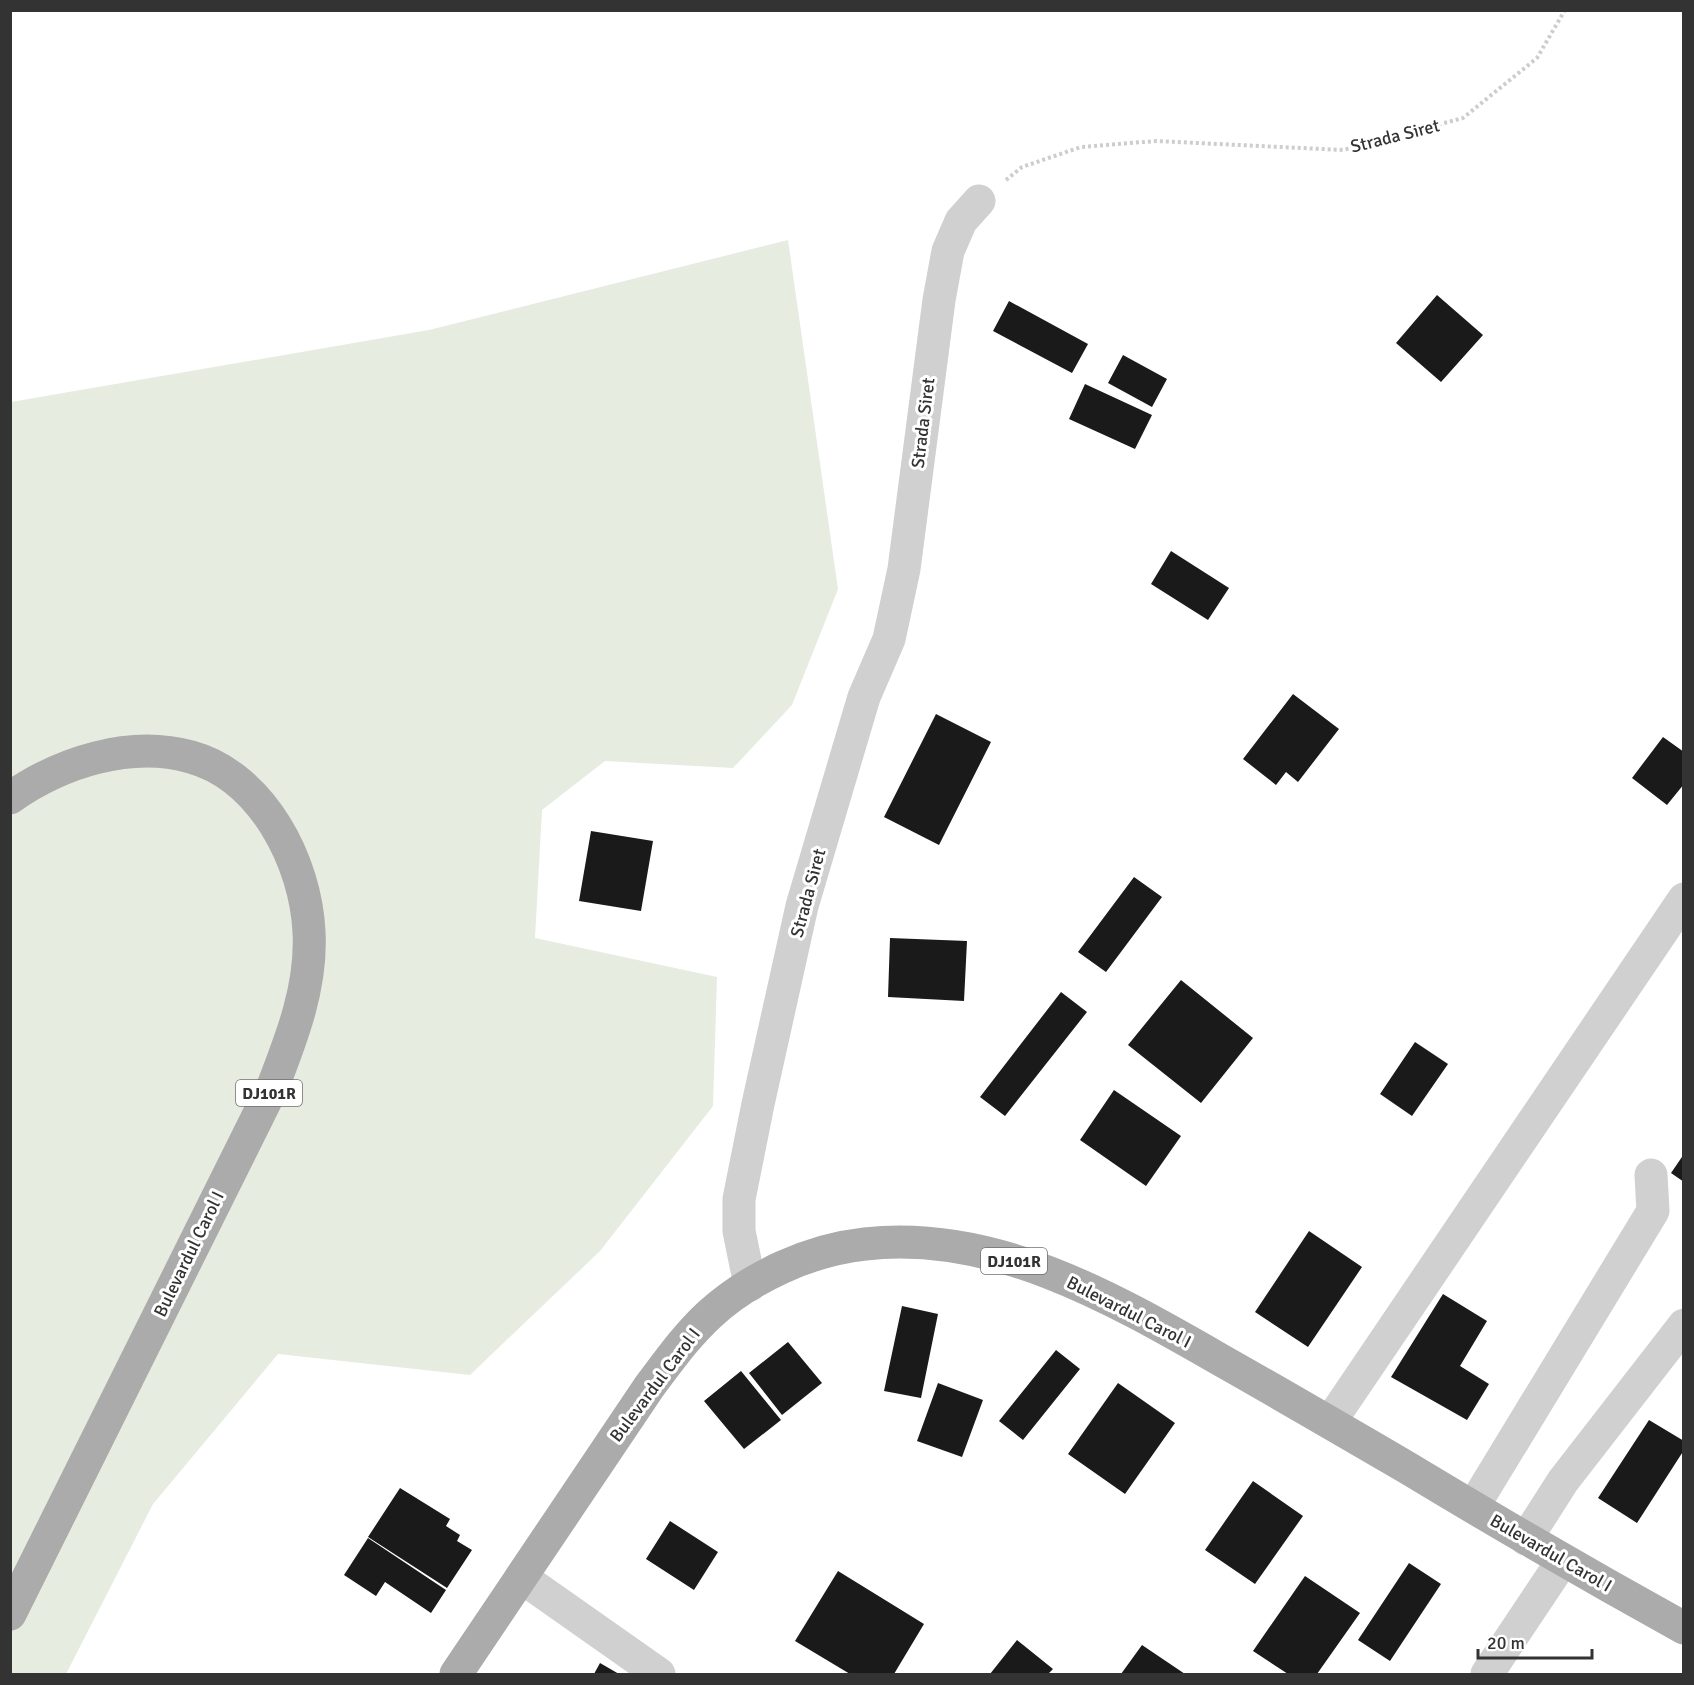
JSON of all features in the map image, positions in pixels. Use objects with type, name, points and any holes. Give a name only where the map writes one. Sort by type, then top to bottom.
[{"type":"main road","name":"Bulevardul Carol I","points":[[10,798],[56,772],[104,755],[150,752],[192,758],[228,776],[257,801],[280,831],[306,900],[309,933],[306,980],[296,1026],[273,1086],[10,1614]]},
{"type":"main road","name":"Bulevardul Carol I","points":[[456,1674],[680,1346],[711,1313],[750,1285],[788,1265],[825,1251],[864,1244],[900,1242],[947,1246],[992,1254],[1042,1269],[1115,1302],[1330,1422],[1526,1539],[1683,1628]]},
{"type":"street","name":"Strada Siret","points":[[750,1285],[739,1231],[739,1199],[758,1104],[802,906],[864,697],[891,629],[904,569],[937,312],[948,251],[961,221],[979,201]]},
{"type":"street","points":[[1330,1422],[1683,899]]},
{"type":"street","points":[[1473,1507],[1653,1211],[1651,1175]]},
{"type":"street","points":[[1526,1539],[1563,1481],[1683,1325]]},
{"type":"street","points":[[1487,1674],[1563,1560]]},
{"type":"street","points":[[521,1577],[659,1674]]},
{"type":"path","name":"Strada Siret","points":[[979,201],[1022,168],[1081,147],[1156,141],[1343,150],[1464,118],[1537,58],[1565,10]]},
{"type":"shaded area","points":[[788,240],[838,589],[792,705],[733,768],[605,761],[542,810],[535,938],[717,977],[713,1106],[600,1251],[470,1375],[278,1354],[153,1504],[66,1674],[11,1674],[11,402],[429,330]]},
{"type":"building","points":[[1437,295],[1483,335],[1441,382],[1396,343]]},
{"type":"building","points":[[1009,301],[1088,344],[1072,373],[993,331]]},
{"type":"building","points":[[1123,355],[1167,379],[1152,407],[1108,383]]},
{"type":"building","points":[[1085,384],[1152,415],[1135,449],[1069,419]]},
{"type":"building","points":[[1171,551],[1229,588],[1208,620],[1151,584]]},
{"type":"building","points":[[1293,694],[1339,729],[1298,782],[1286,772],[1276,785],[1243,759]]},
{"type":"building","points":[[936,714],[991,742],[939,845],[884,817]]},
{"type":"building","points":[[1663,737],[1684,752],[1684,784],[1667,805],[1632,778]]},
{"type":"building","points":[[591,831],[653,841],[641,911],[579,901]]},
{"type":"building","points":[[1134,877],[1162,897],[1106,972],[1078,952]]},
{"type":"building","points":[[890,938],[967,941],[964,1001],[888,997]]},
{"type":"building","points":[[1181,980],[1253,1038],[1201,1103],[1128,1045]]},
{"type":"building","points":[[1061,992],[1087,1012],[1005,1116],[980,1097]]},
{"type":"building","points":[[1415,1042],[1448,1064],[1412,1116],[1380,1094]]},
{"type":"building","points":[[1114,1090],[1181,1136],[1146,1186],[1080,1140]]},
{"type":"building","points":[[1684,1154],[1684,1182],[1671,1173]]},
{"type":"building","points":[[1309,1231],[1362,1267],[1308,1347],[1255,1312]]},
{"type":"building","points":[[1443,1294],[1487,1321],[1460,1366],[1489,1384],[1467,1420],[1391,1377]]},
{"type":"building","points":[[902,1306],[938,1314],[921,1398],[884,1391]]},
{"type":"building","points":[[788,1342],[822,1383],[782,1415],[749,1373]]},
{"type":"building","points":[[1056,1350],[1080,1369],[1023,1440],[999,1421]]},
{"type":"building","points":[[741,1371],[781,1420],[744,1449],[704,1401]]},
{"type":"building","points":[[938,1383],[983,1400],[962,1457],[917,1441]]},
{"type":"building","points":[[1118,1383],[1175,1423],[1125,1494],[1068,1454]]},
{"type":"building","points":[[1649,1420],[1684,1441],[1684,1450],[1637,1523],[1598,1498]]},
{"type":"building","points":[[1253,1481],[1303,1516],[1255,1584],[1205,1550]]},
{"type":"building","points":[[400,1488],[450,1519],[446,1526],[460,1535],[457,1541],[472,1550],[447,1588],[368,1537]]},
{"type":"building","points":[[670,1521],[718,1552],[694,1590],[646,1559]]},
{"type":"building","points":[[368,1538],[446,1590],[431,1613],[385,1582],[376,1596],[344,1575]]},
{"type":"building","points":[[1409,1563],[1441,1584],[1390,1661],[1358,1640]]},
{"type":"building","points":[[838,1571],[924,1624],[894,1674],[850,1674],[795,1641]]},
{"type":"building","points":[[1305,1576],[1360,1613],[1317,1674],[1288,1674],[1253,1651]]},
{"type":"building","points":[[1017,1640],[1053,1669],[1048,1674],[990,1674]]},
{"type":"building","points":[[1142,1645],[1185,1674],[1121,1674]]},
{"type":"building","points":[[600,1663],[619,1674],[594,1674]]}]
